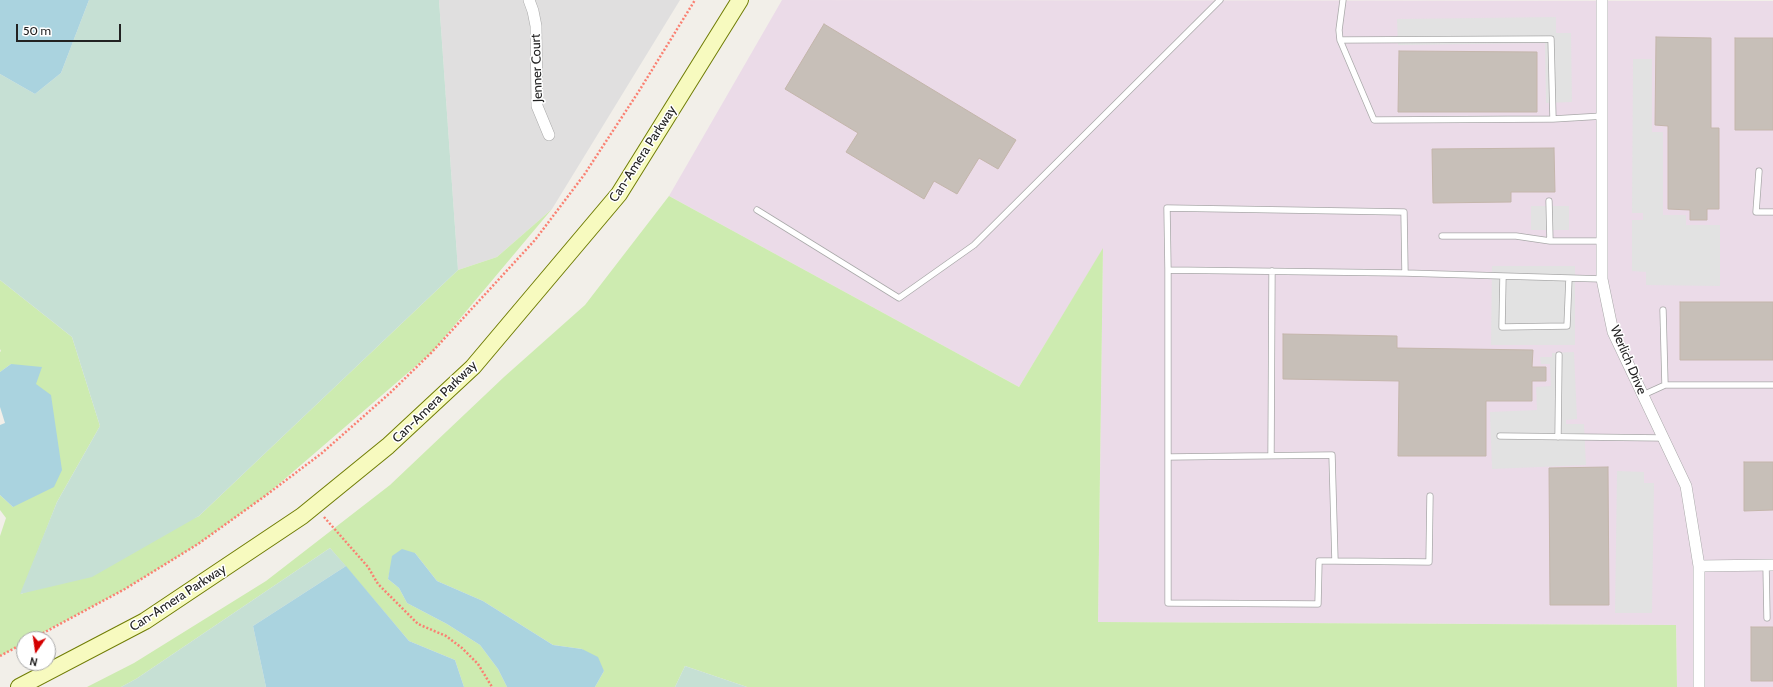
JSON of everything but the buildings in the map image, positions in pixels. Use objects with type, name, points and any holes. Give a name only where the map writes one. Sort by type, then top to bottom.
[{"type":"main road","name":"Can-Amera Parkway","points":[[19,687],[145,621],[302,516],[388,446],[473,367],[620,194],[740,0]]},
{"type":"street","name":"Jenner Court","points":[[529,0],[536,26],[537,106],[549,135]]},
{"type":"street","name":"Werlich Drive","points":[[1602,0],[1602,279],[1613,332],[1686,486],[1699,566],[1699,687]]},
{"type":"street","points":[[1699,566],[1769,565]]},
{"type":"lane","points":[[758,210],[899,298],[974,245],[1220,0]]},
{"type":"lane","points":[[1343,0],[1339,30],[1340,40],[1374,120],[1552,119],[1603,116]]},
{"type":"lane","points":[[1340,40],[1551,39],[1552,119]]},
{"type":"lane","points":[[1759,171],[1756,212],[1773,212]]},
{"type":"lane","points":[[1549,201],[1550,241]]},
{"type":"lane","points":[[1405,273],[1404,212],[1167,208],[1169,457],[1168,603],[1318,604],[1319,561],[1429,562],[1430,496]]},
{"type":"lane","points":[[1442,236],[1516,236],[1550,241],[1602,241]]},
{"type":"lane","points":[[1168,270],[1405,273],[1602,279]]},
{"type":"lane","points":[[1271,455],[1272,271]]},
{"type":"lane","points":[[1503,276],[1502,327],[1567,326],[1569,278]]},
{"type":"lane","points":[[1663,310],[1665,385]]},
{"type":"lane","points":[[1558,437],[1559,355]]},
{"type":"lane","points":[[1643,395],[1665,385],[1773,385]]},
{"type":"lane","points":[[1500,436],[1663,438]]},
{"type":"lane","points":[[1169,457],[1332,455],[1335,560]]},
{"type":"lane","points":[[1768,618],[1769,565]]},
{"type":"path","points":[[47,631],[125,589],[198,544],[322,453],[390,393],[432,352],[535,240],[584,175],[639,91],[695,0]]},
{"type":"path","points":[[314,506],[368,567],[378,584],[418,624],[446,636],[462,648],[478,664],[492,687]]},
{"type":"path","points":[[0,656],[16,647]]},
{"type":"shaded area","points":[[439,0],[680,0],[552,209],[497,257],[458,270]]},
{"type":"shaded area","points":[[782,0],[1773,1],[1773,687],[1677,687],[1676,625],[1098,622],[1103,249],[1019,387],[669,196]]},
{"type":"shaded area","points":[[1556,17],[1556,33],[1571,33],[1572,102],[1546,103],[1545,43],[1398,45],[1397,19]]},
{"type":"shaded area","points":[[1633,59],[1652,59],[1652,132],[1663,132],[1663,215],[1686,215],[1686,225],[1720,225],[1720,286],[1646,285],[1646,272],[1632,271],[1632,220],[1643,220],[1643,213],[1632,213]]},
{"type":"shaded area","points":[[1531,206],[1569,206],[1569,230],[1531,230]]},
{"type":"shaded area","points":[[1492,266],[1575,266],[1575,345],[1491,345]]},
{"type":"shaded area","points":[[1574,352],[1577,419],[1566,420],[1566,424],[1584,424],[1586,465],[1492,469],[1490,412],[1537,410],[1536,387],[1551,386],[1550,364],[1541,364],[1540,357],[1552,357],[1552,353]]},
{"type":"shaded area","points":[[1617,471],[1644,472],[1644,483],[1654,483],[1652,613],[1615,613]]},
{"type":"green space","points":[[89,0],[439,0],[458,270],[199,516],[92,577],[20,594],[57,502],[100,426],[72,337],[0,280],[0,74],[35,94],[61,73]]},
{"type":"green space","points":[[669,196],[1019,387],[1103,248],[1098,622],[1676,625],[1677,687],[747,687],[685,666],[675,687],[595,687],[604,671],[582,649],[553,645],[483,601],[437,581],[415,553],[390,570],[388,579],[399,588],[407,603],[447,624],[480,645],[498,669],[507,687],[464,687],[455,660],[409,641],[330,548],[136,679],[121,687],[87,687],[134,663],[266,581],[390,485],[504,377],[585,305]]},
{"type":"green space","points":[[552,209],[432,352],[265,496],[198,544],[125,589],[46,631],[16,631],[16,647],[0,656],[0,536],[6,518],[0,510],[0,495],[13,507],[36,384],[11,364],[0,372],[0,280],[72,337],[100,426],[57,502],[21,594],[199,516],[458,270],[497,257]]},
{"type":"green space","points":[[330,548],[346,566],[253,626],[266,687],[121,687],[136,679]]},
{"type":"green space","points":[[685,666],[747,687],[675,687]]},
{"type":"water","points":[[0,0],[89,0],[61,73],[35,94],[0,74]]},
{"type":"water","points":[[11,364],[42,367],[36,384],[51,395],[62,470],[54,487],[13,507],[0,495],[0,425],[5,423],[0,407],[0,372]]},
{"type":"water","points":[[402,549],[415,553],[437,581],[483,601],[553,645],[582,649],[598,657],[604,671],[595,687],[507,687],[498,669],[480,645],[447,624],[407,603],[399,588],[388,579],[392,556]]},
{"type":"water","points":[[346,566],[409,641],[455,660],[464,687],[266,687],[253,626]]}]
